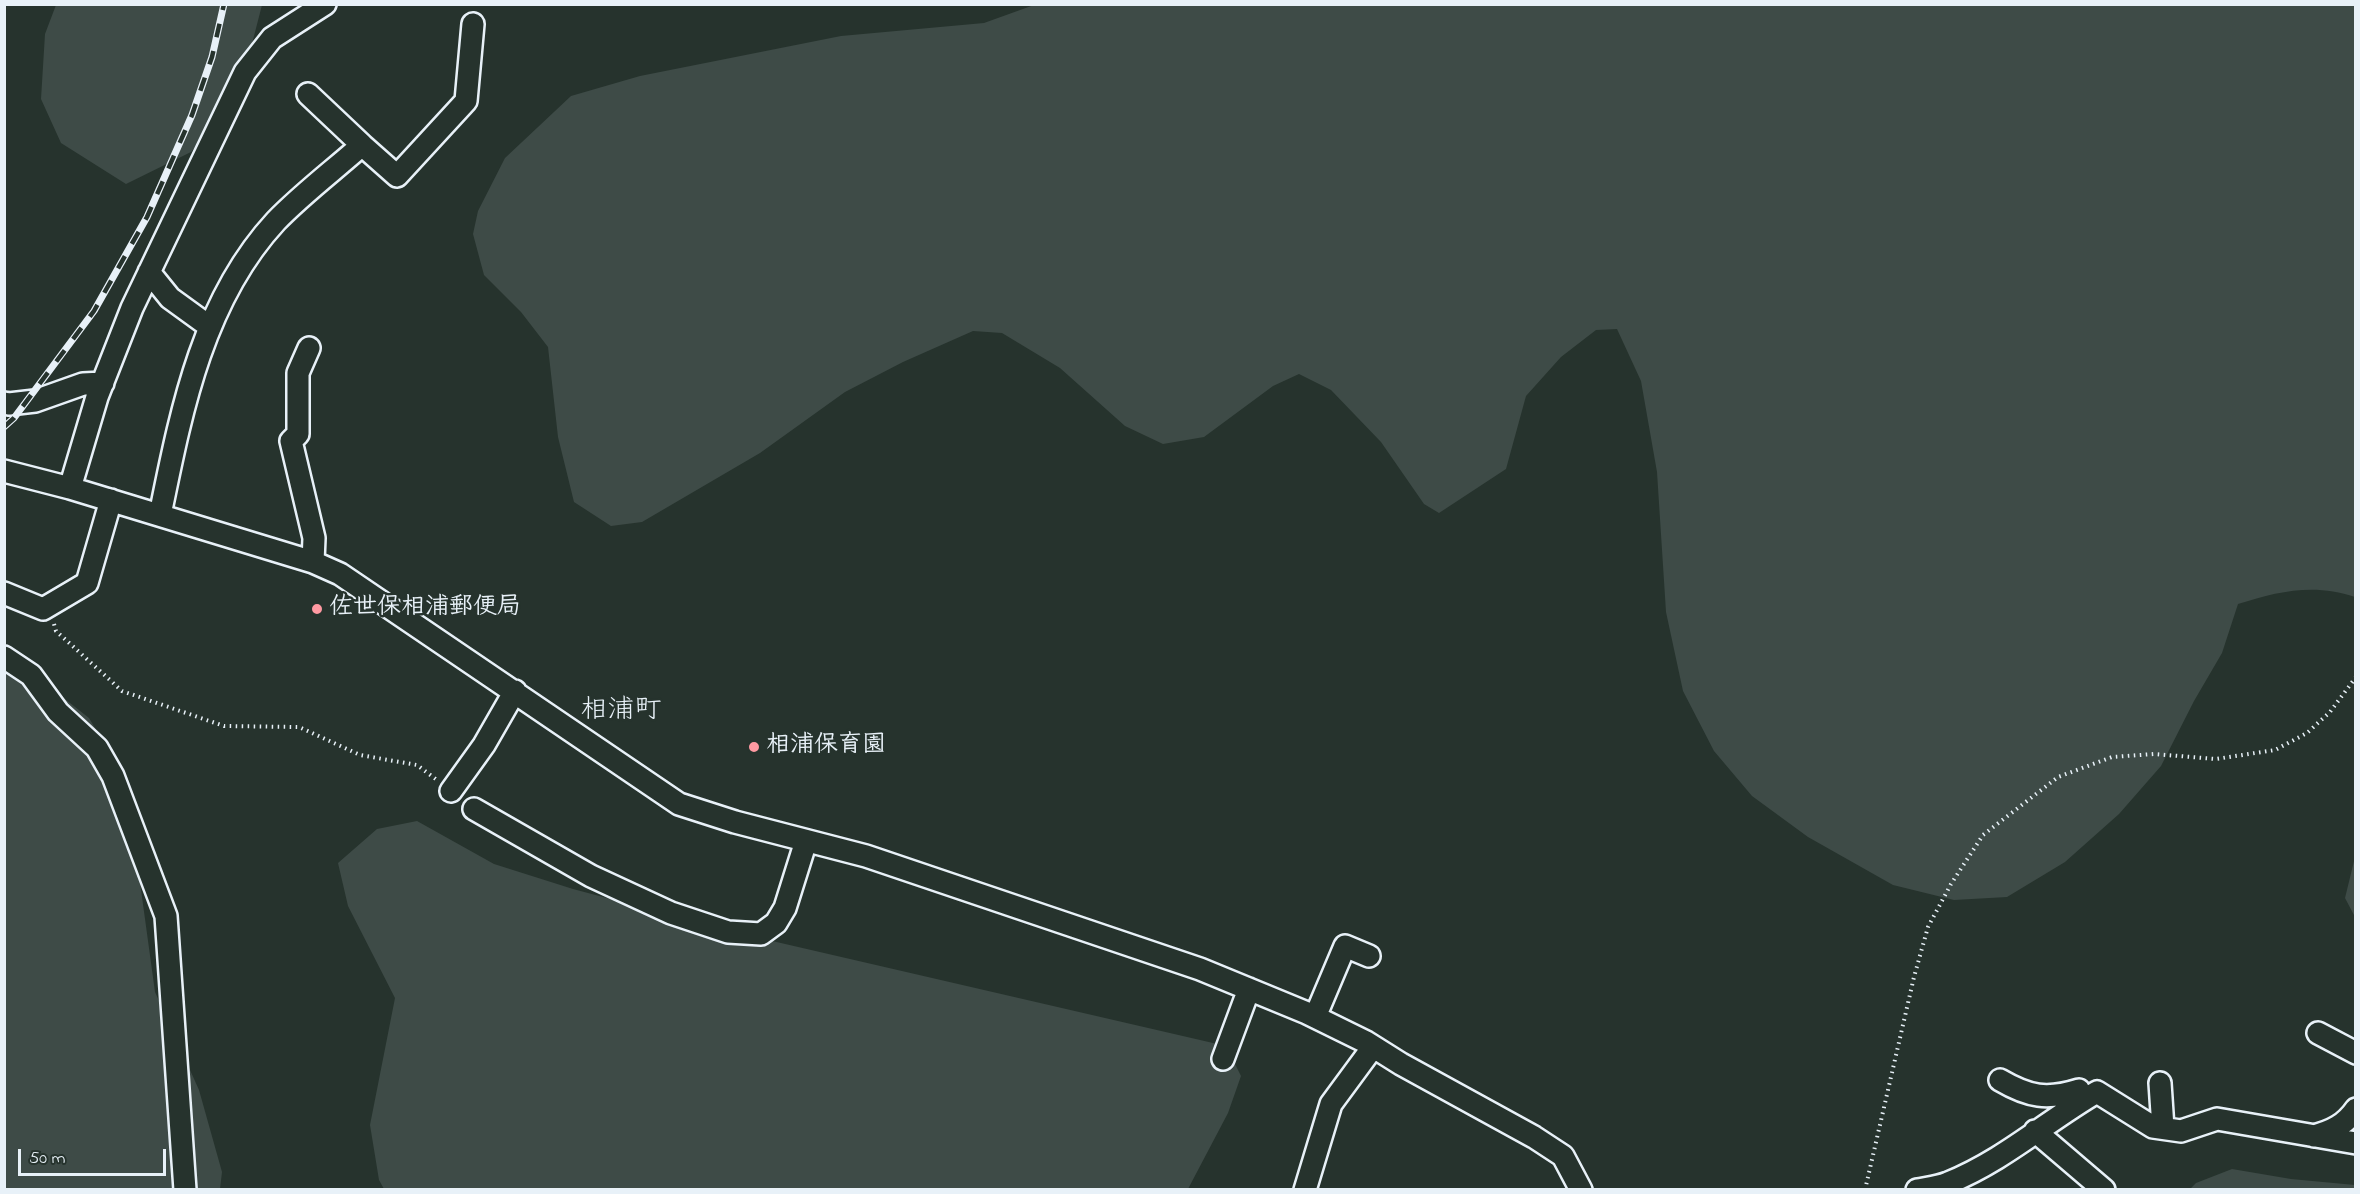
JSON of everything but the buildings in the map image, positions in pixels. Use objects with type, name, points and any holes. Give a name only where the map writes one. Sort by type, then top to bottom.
[{"type":"street","points":[[70,488],[103,383],[132,308],[245,72],[272,38],[324,4]]},
{"type":"street","points":[[308,94],[397,176],[466,101],[473,24]]},
{"type":"street","points":[[160,515],[179,425],[210,327],[234,279],[276,222],[362,146]]},
{"type":"street","points":[[149,272],[170,298],[210,327]]},
{"type":"street","points":[[309,348],[298,373],[298,434],[291,441],[314,538],[313,562]]},
{"type":"street","points":[[4,403],[35,401],[83,384],[103,383]]},
{"type":"street","points":[[4,471],[160,515],[313,562],[340,574],[679,804],[735,822],[877,860],[1200,969],[1315,1017],[1374,1047],[1534,1137],[1563,1156],[1581,1190]]},
{"type":"street","points":[[4,593],[43,609],[87,583],[111,500]]},
{"type":"street","points":[[4,657],[31,675],[58,712],[97,748],[113,776],[166,916],[185,1190]]},
{"type":"street","points":[[451,791],[484,745],[514,691]]},
{"type":"street","points":[[474,808],[591,876],[671,913],[728,932],[761,934],[776,923],[785,908],[806,841]]},
{"type":"street","points":[[1315,1017],[1345,946],[1369,956]]},
{"type":"street","points":[[1223,1059],[1249,989]]},
{"type":"street","points":[[2318,1033],[2355,1053]]},
{"type":"street","points":[[1305,1190],[1331,1104],[1374,1047]]},
{"type":"street","points":[[2000,1080],[2017,1090],[2037,1096],[2058,1096],[2079,1090],[2081,1101]]},
{"type":"street","points":[[2160,1083],[2163,1128]]},
{"type":"street","points":[[1917,1190],[1946,1184],[1992,1161],[2097,1092],[2153,1127],[2181,1131],[2217,1119],[2355,1143]]},
{"type":"street","points":[[2313,1137],[2337,1129],[2355,1109]]},
{"type":"street","points":[[2035,1131],[2104,1190]]},
{"type":"path","points":[[43,609],[54,620],[56,631],[122,691],[224,726],[299,728],[360,755],[417,765],[451,791]]},
{"type":"path","points":[[1864,1190],[1928,927],[1951,884],[1983,835],[2058,777],[2112,757],[2154,754],[2216,759],[2275,750],[2307,733],[2331,712],[2355,677]]},
{"type":"shaded area","points":[[56,5],[262,5],[238,98],[191,152],[126,184],[61,143],[41,99],[45,34]]},
{"type":"shaded area","points":[[1034,5],[2355,5],[2355,597],[2325,590],[2296,590],[2238,604],[2222,653],[2194,701],[2161,766],[2119,814],[2065,862],[2007,897],[1954,900],[1893,885],[1808,837],[1752,796],[1714,751],[1683,691],[1666,612],[1657,472],[1641,381],[1617,329],[1596,330],[1561,357],[1526,396],[1506,469],[1439,513],[1424,504],[1381,442],[1331,390],[1299,374],[1273,386],[1204,437],[1163,444],[1125,426],[1060,368],[1002,333],[973,331],[903,362],[845,392],[760,453],[642,522],[611,526],[574,502],[558,437],[548,347],[521,312],[484,275],[473,234],[478,211],[505,158],[571,96],[640,76],[841,36],[984,23]]},
{"type":"shaded area","points":[[4,651],[89,718],[126,780],[155,992],[199,1090],[222,1172],[220,1189],[5,1189]]},
{"type":"shaded area","points":[[417,821],[494,864],[573,889],[742,934],[1226,1046],[1241,1076],[1228,1113],[1188,1189],[384,1189],[379,1180],[370,1125],[395,998],[348,906],[338,863],[377,829]]},
{"type":"shaded area","points":[[2355,857],[2355,917],[2345,898]]},
{"type":"shaded area","points":[[2232,1169],[2291,1179],[2355,1185],[2355,1189],[2190,1189],[2196,1183]]},
{"type":"railway","points":[[4,427],[14,418],[94,311],[147,217],[192,115],[212,57],[224,4]]},
{"type":"place","name":"佐世保相浦郵便局","points":[[317,609]]},
{"type":"place","name":"相浦保育園","points":[[754,747]]},
{"type":"district","name":"相浦町","points":[[621,713]]}]
